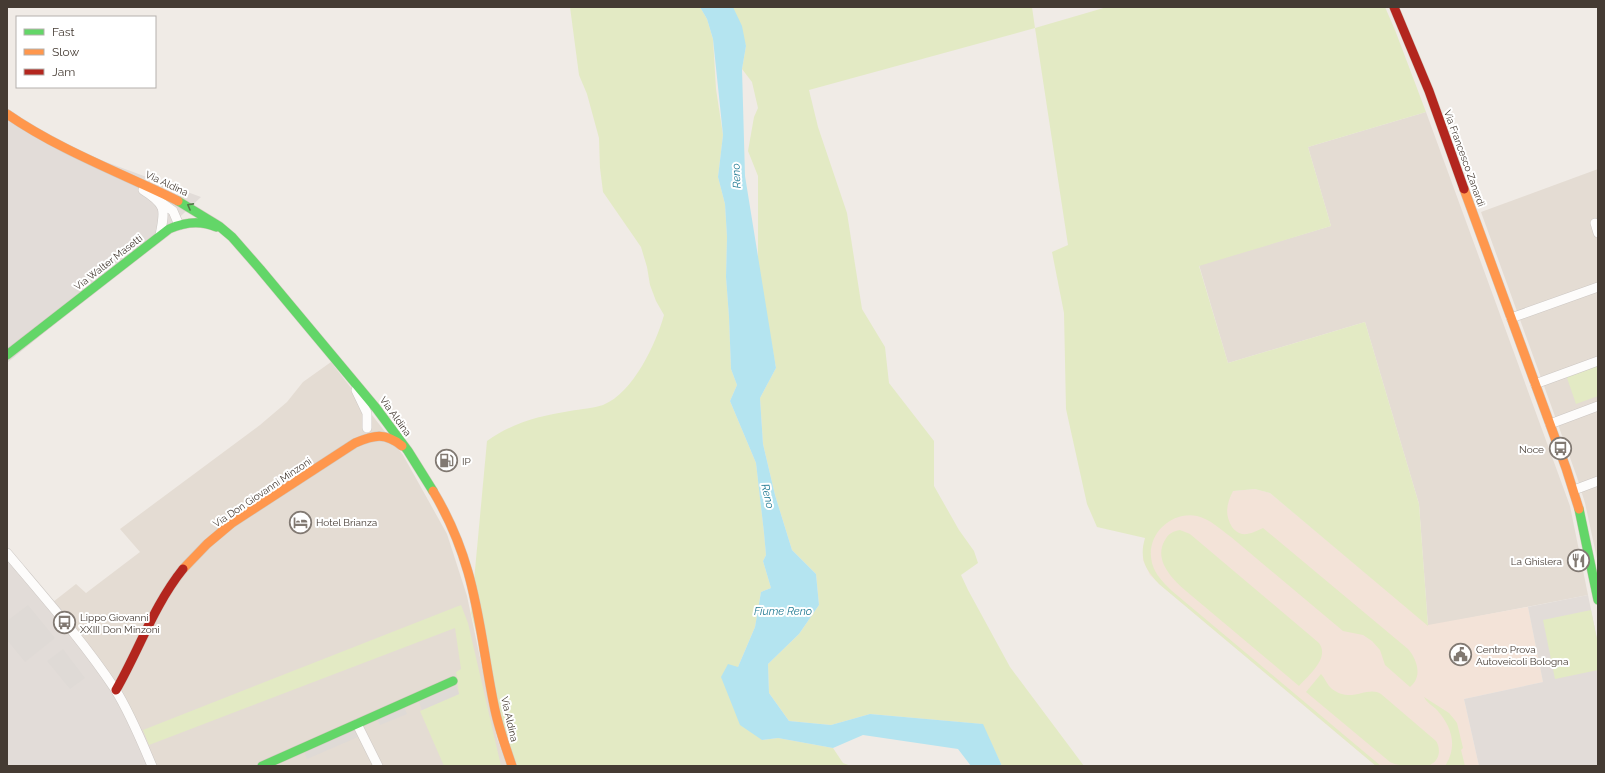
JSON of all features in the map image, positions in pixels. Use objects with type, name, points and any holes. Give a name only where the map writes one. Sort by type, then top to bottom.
[{"type":"street","name":"Via Francesco Zanardi","points":[[1394,7],[1431,98],[1574,490],[1598,600]]},
{"type":"street","name":"Via Aldina","points":[[7,114],[30,129],[120,175],[177,199],[218,224],[232,237],[325,343],[386,419],[409,453],[441,506],[459,546],[479,617],[503,740],[512,766]]},
{"type":"street","name":"Via Aldina","points":[[120,175],[158,200],[163,210],[160,236]]},
{"type":"street","points":[[158,200],[173,211],[179,225]]},
{"type":"street","name":"Via Walter Masetti","points":[[7,355],[160,236],[179,225],[194,222],[205,222],[215,226],[232,237]]},
{"type":"street","points":[[1594,224],[1598,233]]},
{"type":"street","points":[[1511,318],[1598,287]]},
{"type":"street","points":[[1535,384],[1598,361]]},
{"type":"street","points":[[341,364],[365,406],[368,416],[367,428]]},
{"type":"street","points":[[1550,424],[1598,406]]},
{"type":"street","points":[[373,436],[380,430],[386,419]]},
{"type":"street","name":"Via Don Giovanni Minzoni","points":[[354,443],[367,428],[375,422],[386,419]]},
{"type":"street","points":[[373,436],[386,437],[396,441],[409,453]]},
{"type":"street","name":"Via Don Giovanni Minzoni","points":[[116,690],[126,673],[162,599],[172,583],[192,558],[232,523],[354,443],[373,436]]},
{"type":"street","points":[[1574,490],[1598,481]]},
{"type":"street","points":[[7,553],[87,650],[116,690],[134,724],[152,766]]},
{"type":"street","points":[[262,766],[453,682]]},
{"type":"street","points":[[357,724],[378,766]]},
{"type":"shaded area","points":[[7,108],[51,139],[106,162],[201,197],[148,247],[7,363]]},
{"type":"shaded area","points":[[1426,112],[1570,506],[1588,595],[1428,626],[1419,504],[1365,322],[1228,363],[1199,265],[1331,226],[1308,147]]},
{"type":"shaded area","points":[[1598,169],[1598,563],[1585,503],[1577,477],[1481,212]]},
{"type":"shaded area","points":[[331,362],[403,455],[447,534],[467,596],[497,738],[507,766],[149,766],[53,602],[76,584],[86,593],[140,552],[120,529],[260,425],[287,402],[303,382]]},
{"type":"shaded area","points":[[1255,489],[1270,493],[1428,625],[1528,607],[1543,682],[1464,699],[1479,766],[1376,766],[1150,575],[1143,560],[1143,546],[1187,495]]},
{"type":"shaded area","points":[[7,551],[121,701],[149,766],[7,766]]},
{"type":"shaded area","points":[[1588,595],[1598,644],[1598,766],[1479,766],[1464,699],[1543,682],[1528,607]]},
{"type":"shaded area","points":[[28,605],[55,638],[25,662],[7,640],[7,621]]},
{"type":"shaded area","points":[[63,649],[85,678],[70,689],[47,661]]},
{"type":"shaded area","points":[[456,686],[459,694],[422,710],[419,702]]},
{"type":"shaded area","points":[[404,707],[407,714],[380,725],[377,719]]},
{"type":"shaded area","points":[[355,728],[358,737],[307,759],[304,751]]},
{"type":"green space","points":[[570,7],[700,7],[707,19],[713,39],[716,89],[723,135],[718,177],[725,204],[727,237],[726,277],[731,369],[737,385],[730,401],[756,463],[766,555],[763,561],[771,588],[761,592],[755,627],[738,667],[762,740],[778,738],[833,748],[843,763],[851,766],[512,766],[471,613],[487,441],[517,424],[548,415],[603,405],[614,399],[624,390],[642,366],[655,340],[664,315],[656,301],[650,285],[647,267],[641,247],[603,192],[600,168],[599,138],[587,94],[579,75]]},
{"type":"green space","points":[[732,7],[1032,7],[1035,28],[809,90],[818,127],[847,213],[862,309],[885,347],[889,383],[934,441],[934,486],[959,530],[974,551],[978,563],[961,575],[1010,667],[1084,766],[1002,766],[982,724],[870,714],[831,725],[789,721],[769,693],[768,664],[799,634],[819,605],[816,574],[792,550],[775,495],[763,444],[760,398],[776,368],[758,267],[758,176],[748,151],[754,117],[758,108],[752,82],[742,69],[746,46]]},
{"type":"green space","points":[[1107,7],[1385,7],[1426,112],[1308,147],[1331,226],[1199,266],[1228,363],[1365,322],[1419,504],[1428,626],[1270,493],[1255,489],[1233,491],[1229,500],[1227,513],[1232,527],[1241,534],[1250,533],[1263,528],[1408,649],[1414,658],[1417,668],[1414,683],[1410,687],[1385,665],[1380,650],[1372,641],[1363,635],[1343,631],[1231,537],[1206,519],[1187,515],[1178,517],[1169,522],[1156,535],[1152,544],[1151,553],[1155,571],[1172,591],[1381,766],[1376,766],[1159,584],[1144,563],[1143,545],[1145,538],[1097,527],[1087,504],[1066,409],[1064,313],[1052,252],[1068,245],[1035,28]]},
{"type":"green space","points":[[1598,363],[1598,396],[1576,404],[1566,375]]},
{"type":"green space","points":[[1180,530],[1190,534],[1319,643],[1322,649],[1320,660],[1313,672],[1299,686],[1186,591],[1170,575],[1161,555],[1162,547],[1169,534]]},
{"type":"green space","points":[[461,605],[468,623],[501,766],[444,766],[420,711],[459,694],[456,672],[461,669],[455,628],[149,745],[143,730]]},
{"type":"green space","points":[[1591,610],[1598,644],[1598,670],[1555,679],[1543,620]]},
{"type":"green space","points":[[1321,674],[1330,687],[1339,693],[1353,695],[1376,692],[1381,694],[1436,741],[1439,747],[1439,754],[1436,760],[1430,765],[1422,767],[1404,766],[1390,762],[1306,692]]},
{"type":"green space","points":[[1424,697],[1449,713],[1457,723],[1463,748],[1461,750],[1465,766],[1445,766],[1449,759],[1452,744],[1450,730],[1442,716],[1426,701]]},
{"type":"water","name":"Fiume Reno","points":[[700,7],[733,7],[742,26],[746,46],[742,69],[745,176],[776,368],[760,398],[763,444],[775,495],[792,550],[816,574],[819,605],[799,634],[768,664],[769,693],[789,721],[831,725],[870,714],[983,724],[1002,766],[971,766],[958,749],[863,735],[833,748],[778,738],[762,740],[740,725],[721,677],[728,664],[738,667],[755,627],[761,592],[771,588],[763,561],[766,555],[756,463],[730,401],[737,385],[731,369],[726,277],[727,237],[725,204],[718,177],[723,135],[713,39],[707,19]]},
{"type":"traffic: fast","points":[[178,201],[219,226],[232,237],[376,408],[408,451],[433,491]]},
{"type":"traffic: fast","points":[[7,355],[169,229],[192,223],[204,223],[216,227]]},
{"type":"traffic: fast","points":[[1579,509],[1598,600]]},
{"type":"traffic: fast","points":[[262,766],[453,681]]},
{"type":"traffic: slow","points":[[7,114],[69,150],[178,201]]},
{"type":"traffic: slow","points":[[1464,189],[1566,468],[1579,509]]},
{"type":"traffic: slow","points":[[183,569],[207,544],[232,523],[355,443],[379,436],[390,438],[402,446]]},
{"type":"traffic: slow","points":[[433,491],[453,530],[468,572],[476,606],[495,710],[512,766]]},
{"type":"traffic: jam","points":[[1394,7],[1429,91],[1464,189]]},
{"type":"traffic: jam","points":[[116,690],[155,613],[183,569]]},
{"type":"place","name":"Noce","points":[[1560,449]]},
{"type":"place","name":"IP","points":[[446,461]]},
{"type":"place","name":"Hotel Brianza","points":[[300,522]]},
{"type":"place","name":"La Ghislera","points":[[1578,561]]},
{"type":"place","name":"Lippo Giovanni XXIII Don Minzoni","points":[[65,623]]},
{"type":"place","name":"Centro Prova Autoveicoli Bologna","points":[[1460,655]]},
{"type":"water label","name":"Reno","points":[[736,176]]},
{"type":"water label","name":"Reno","points":[[768,496]]}]
